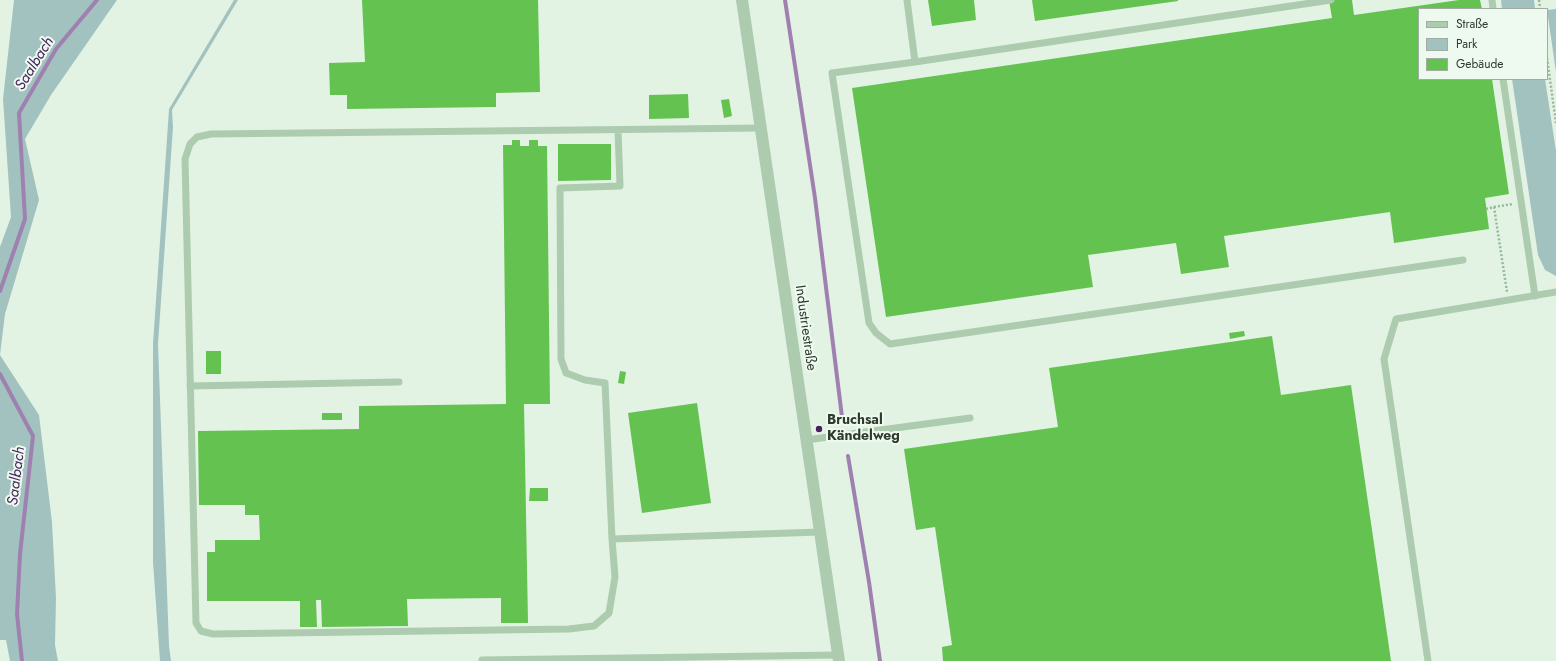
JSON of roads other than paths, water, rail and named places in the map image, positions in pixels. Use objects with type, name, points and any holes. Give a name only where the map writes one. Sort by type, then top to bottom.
[{"type":"street","name":"Industriestraße","points":[[742,0],[761,128],[812,440],[820,532],[839,658]]},
{"type":"lane","points":[[907,0],[915,62]]},
{"type":"lane","points":[[1331,0],[832,73],[869,323],[876,333],[890,344],[1463,260]]},
{"type":"lane","points":[[1503,80],[1535,296]]},
{"type":"lane","points":[[618,130],[620,186],[560,188],[561,359],[566,373],[585,380],[605,383],[615,577],[609,613],[594,626],[569,629],[252,634],[213,634],[200,631],[196,623],[185,159],[190,144],[197,137],[211,134],[761,128]]},
{"type":"lane","points":[[1428,661],[1384,359],[1396,319],[1556,292]]},
{"type":"lane","points":[[190,386],[399,382]]},
{"type":"lane","points":[[812,440],[970,418]]},
{"type":"lane","points":[[612,539],[820,532]]},
{"type":"lane","points":[[482,660],[839,658]]},
{"type":"waterway","name":"Saalbach","points":[[0,291],[25,219],[19,113],[56,49],[97,0]]},
{"type":"waterway","points":[[785,0],[815,198],[842,417]]},
{"type":"waterway","name":"Saalbach","points":[[0,374],[33,436],[20,554],[17,614],[22,661]]},
{"type":"waterway","points":[[848,456],[869,582],[880,661]]},
{"type":"place","name":"Bruchsal Kändelweg","points":[[819,429]]}]
